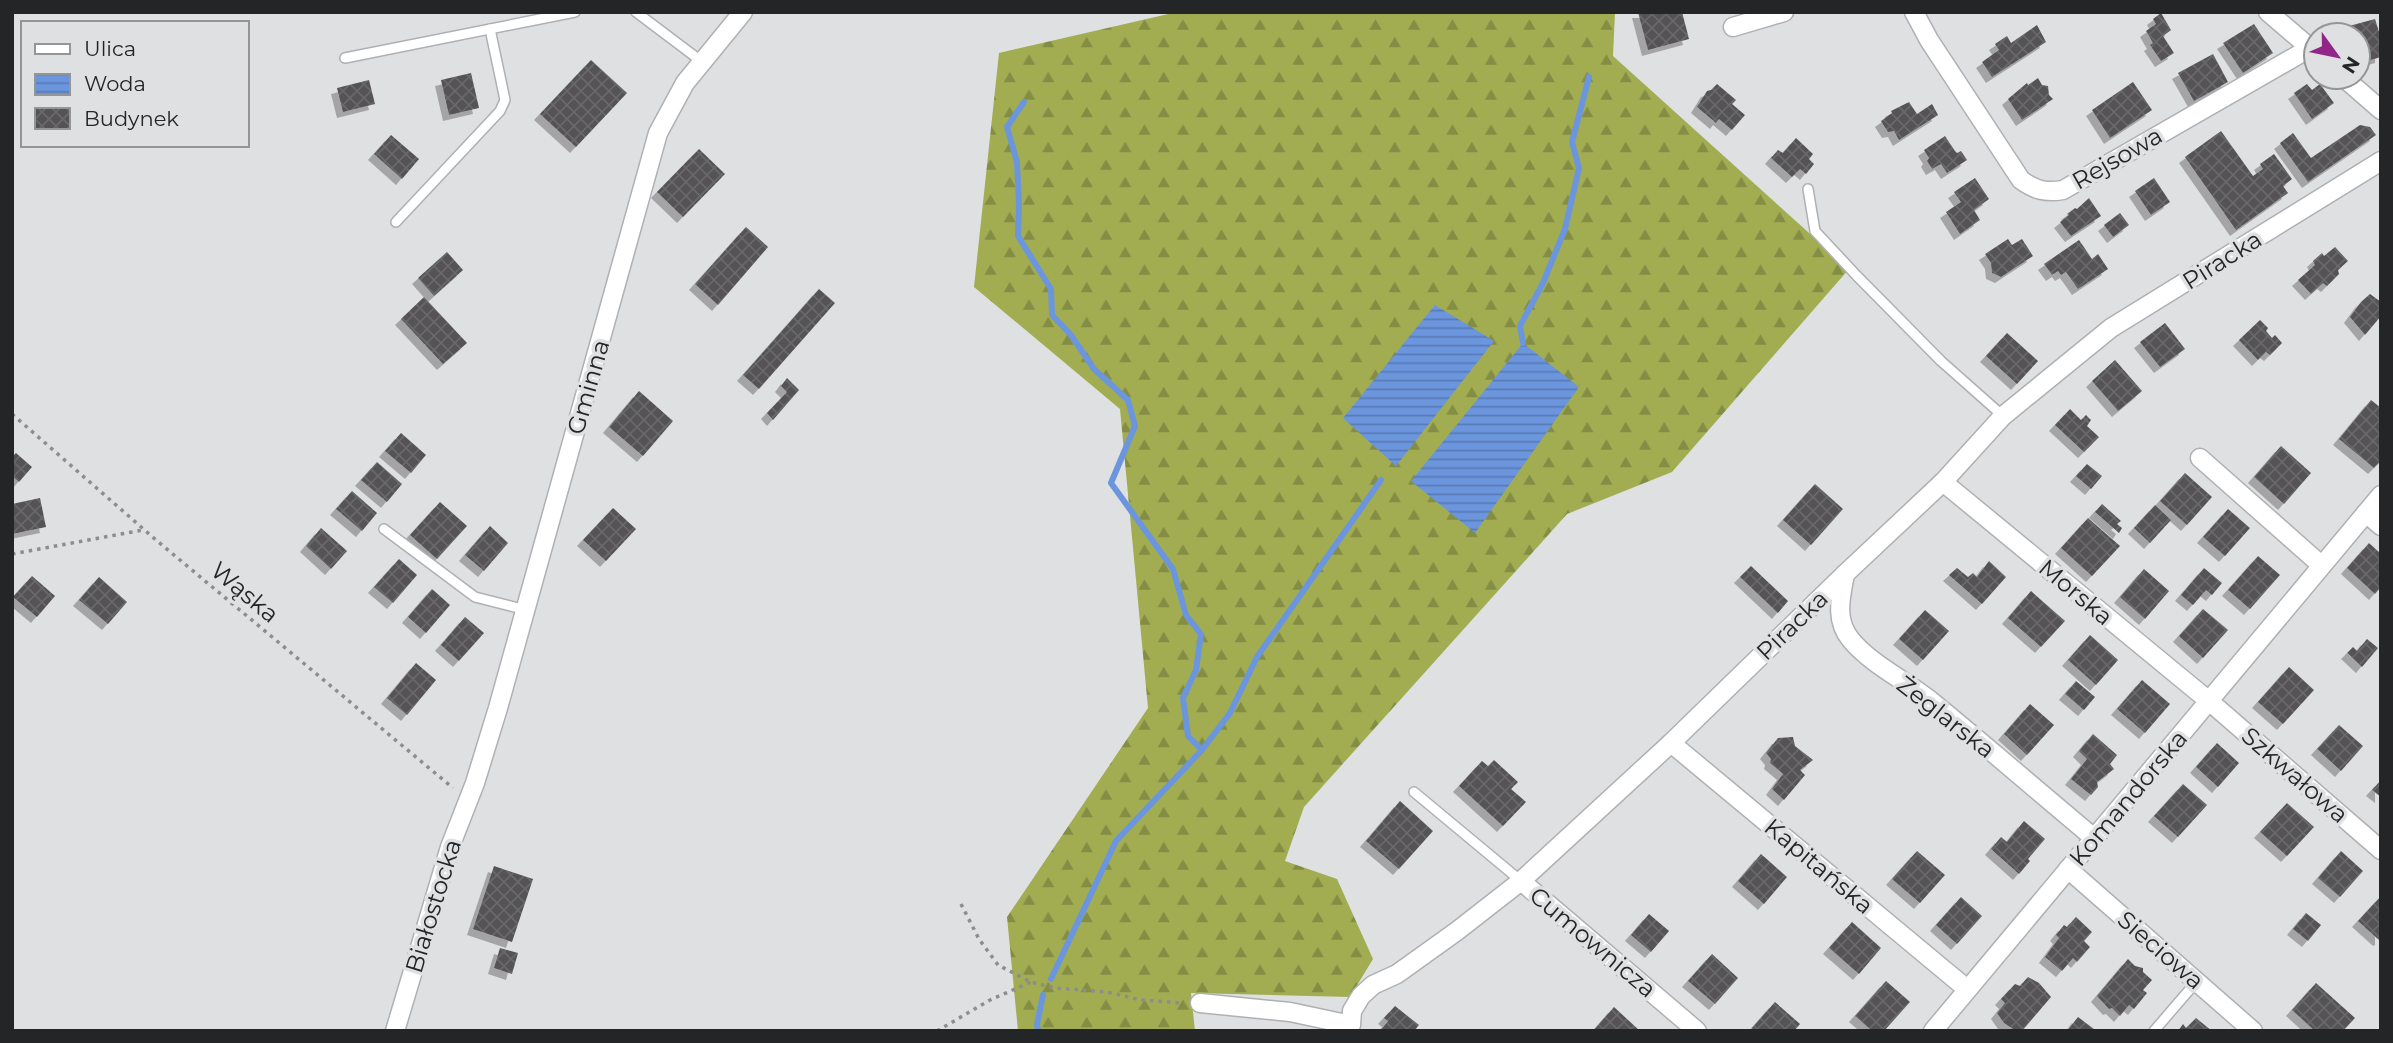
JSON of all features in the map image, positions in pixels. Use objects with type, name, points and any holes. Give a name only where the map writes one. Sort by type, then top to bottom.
[{"type":"street","name":"Gminna","points":[[475,783],[526,610],[658,133],[685,83],[743,12]]},
{"type":"street","points":[[1733,27],[1784,12]]},
{"type":"street","name":"Rejsowa","points":[[1914,12],[1929,40],[2021,180],[2033,188],[2048,192],[2063,190],[2302,56]]},
{"type":"street","points":[[2268,12],[2302,41]]},
{"type":"street","points":[[2359,91],[2381,110]]},
{"type":"street","name":"Piracka","points":[[1200,1003],[1290,1012],[1351,1028],[1352,1011],[1361,996],[1373,985],[1397,974],[1457,931],[1521,881],[1671,743],[1943,482],[2003,416],[2111,328],[2381,161]]},
{"type":"street","points":[[2200,458],[2321,565]]},
{"type":"street","name":"Morska","points":[[1943,482],[2209,701]]},
{"type":"street","name":"Komandorska","points":[[1933,1031],[2381,495]]},
{"type":"street","points":[[2366,513],[2381,526]]},
{"type":"street","name":"Żeglarska","points":[[1845,574],[1839,606],[1842,625],[1850,639],[1893,675],[1928,699],[2094,838]]},
{"type":"street","name":"Szkwałowa","points":[[2209,701],[2381,850]]},
{"type":"street","name":"Kapitańska","points":[[1671,743],[1967,989]]},
{"type":"street","name":"Białostocka","points":[[396,1031],[450,847],[475,783]]},
{"type":"street","name":"Sieciowa","points":[[2068,869],[2253,1031]]},
{"type":"street","name":"Cumownicza","points":[[1521,881],[1697,1031]]},
{"type":"lane","points":[[345,58],[575,12]]},
{"type":"lane","points":[[636,12],[701,61]]},
{"type":"lane","points":[[396,222],[500,111],[505,100],[490,29]]},
{"type":"lane","points":[[1808,189],[1815,231],[1941,361],[2003,416]]},
{"type":"lane","points":[[384,528],[475,597],[526,610]]},
{"type":"lane","points":[[1414,792],[1521,881]]},
{"type":"lane","points":[[2154,1031],[2197,981]]},
{"type":"path","name":"Wąska","points":[[12,414],[144,530],[458,792]]},
{"type":"path","points":[[12,554],[144,530]]},
{"type":"path","points":[[961,904],[979,939],[998,965],[1031,982],[1055,988],[1107,992],[1141,1000],[1200,1003]]},
{"type":"path","points":[[937,1031],[990,1000],[1031,982]]},
{"type":"green space","points":[[1177,12],[1615,12],[1613,56],[1849,269],[1672,472],[1567,514],[1304,807],[1285,861],[1337,879],[1373,959],[1350,997],[1191,993],[1195,1031],[1018,1031],[1007,917],[1148,708],[1120,409],[974,287],[999,53]]},
{"type":"water","points":[[1435,305],[1494,341],[1396,466],[1343,418]]},
{"type":"water","points":[[1523,343],[1579,387],[1475,533],[1411,481]]},
{"type":"building","points":[[1638,12],[1682,12],[1689,39],[1648,50]]},
{"type":"building","points":[[2161,13],[2171,30],[2163,36],[2174,53],[2161,61],[2150,45],[2153,43],[2146,31],[2156,24],[2153,19]]},
{"type":"building","points":[[2375,19],[2381,38],[2381,57],[2372,60],[2372,21],[2368,21]]},
{"type":"building","points":[[2254,24],[2273,53],[2243,73],[2223,43]]},
{"type":"building","points":[[2037,25],[2046,42],[1992,77],[1982,62],[1999,50],[1995,44],[2007,36],[2011,43]]},
{"type":"building","points":[[2213,54],[2228,82],[2194,101],[2178,73]]},
{"type":"building","points":[[591,60],[627,93],[576,147],[540,114]]},
{"type":"building","points":[[471,73],[479,108],[449,115],[441,80]]},
{"type":"building","points":[[2038,78],[2042,85],[2048,86],[2049,95],[2053,99],[2022,120],[2008,99],[2027,83],[2028,85]]},
{"type":"building","points":[[369,80],[375,104],[343,112],[337,88]]},
{"type":"building","points":[[2133,82],[2152,110],[2110,138],[2092,110]]},
{"type":"building","points":[[1717,84],[1736,100],[1732,104],[1745,115],[1732,130],[1719,119],[1716,123],[1697,107],[1707,91]]},
{"type":"building","points":[[2302,87],[2302,91],[2325,91],[2334,103],[2312,119],[2294,93]]},
{"type":"building","points":[[1909,102],[1917,114],[1932,104],[1938,115],[1899,140],[1894,131],[1888,132],[1881,121],[1892,113],[1891,111]]},
{"type":"building","points":[[2360,125],[2370,127],[2376,135],[2308,182],[2280,143],[2293,133],[2311,158]]},
{"type":"building","points":[[2221,131],[2253,176],[2263,169],[2260,164],[2274,154],[2292,179],[2283,186],[2288,193],[2236,230],[2185,157]]},
{"type":"building","points":[[391,135],[419,159],[402,179],[374,154]]},
{"type":"building","points":[[1945,136],[1955,151],[1961,151],[1967,160],[1947,173],[1941,164],[1932,169],[1924,150]]},
{"type":"building","points":[[1796,138],[1813,154],[1809,159],[1814,164],[1806,174],[1800,169],[1792,177],[1771,158],[1778,150],[1783,153]]},
{"type":"building","points":[[699,149],[725,174],[683,217],[657,192]]},
{"type":"building","points":[[1975,178],[1989,199],[1974,210],[1980,220],[1960,234],[1946,212],[1961,202],[1954,192]]},
{"type":"building","points":[[2154,178],[2170,202],[2151,215],[2135,191]]},
{"type":"building","points":[[2089,198],[2101,216],[2071,236],[2060,222]]},
{"type":"building","points":[[2120,213],[2129,225],[2113,237],[2104,225]]},
{"type":"building","points":[[746,227],[768,247],[718,305],[695,284]]},
{"type":"building","points":[[2008,239],[2012,245],[2022,239],[2033,256],[2001,277],[1992,273],[1991,263],[1985,254]]},
{"type":"building","points":[[2079,240],[2092,259],[2098,254],[2108,269],[2078,289],[2066,272],[2061,275],[2058,271],[2052,275],[2044,264]]},
{"type":"building","points":[[2335,247],[2348,261],[2327,286],[2323,283],[2311,294],[2298,280],[2315,265],[2313,261]]},
{"type":"building","points":[[447,252],[463,270],[434,296],[418,278]]},
{"type":"building","points":[[819,289],[835,303],[759,389],[743,375]]},
{"type":"building","points":[[2370,294],[2381,302],[2381,316],[2365,335],[2350,317]]},
{"type":"building","points":[[424,297],[467,343],[443,364],[401,319]]},
{"type":"building","points":[[2260,320],[2268,328],[2266,331],[2272,338],[2275,335],[2282,343],[2270,355],[2266,352],[2258,360],[2239,340]]},
{"type":"building","points":[[2165,323],[2185,349],[2160,367],[2140,342]]},
{"type":"building","points":[[2007,333],[2038,361],[2017,384],[1986,356]]},
{"type":"building","points":[[2115,360],[2142,391],[2118,411],[2092,381]]},
{"type":"building","points":[[787,378],[799,390],[773,420],[767,413],[787,392],[781,386]]},
{"type":"building","points":[[639,391],[673,421],[643,456],[609,427]]},
{"type":"building","points":[[2371,400],[2381,408],[2381,461],[2374,468],[2339,439]]},
{"type":"building","points":[[2070,409],[2081,420],[2086,415],[2091,420],[2087,426],[2099,437],[2084,452],[2055,425]]},
{"type":"building","points":[[401,433],[426,455],[411,473],[385,451]]},
{"type":"building","points":[[2281,446],[2311,473],[2284,504],[2254,477]]},
{"type":"building","points":[[16,453],[32,467],[19,482],[12,476],[12,457]]},
{"type":"building","points":[[377,462],[402,484],[387,502],[361,480]]},
{"type":"building","points":[[2087,464],[2102,476],[2091,489],[2076,476]]},
{"type":"building","points":[[2185,473],[2212,497],[2187,525],[2160,501]]},
{"type":"building","points":[[1815,484],[1843,509],[1811,545],[1783,520]]},
{"type":"building","points":[[352,491],[377,513],[362,531],[336,509]]},
{"type":"building","points":[[40,498],[46,527],[12,534],[12,504]]},
{"type":"building","points":[[440,502],[467,526],[437,559],[410,535]]},
{"type":"building","points":[[2102,504],[2121,521],[2117,524],[2122,528],[2119,533],[2095,512]]},
{"type":"building","points":[[2155,505],[2171,520],[2150,543],[2134,528]]},
{"type":"building","points":[[613,508],[636,529],[606,561],[583,540]]},
{"type":"building","points":[[2228,509],[2250,528],[2225,556],[2203,537]]},
{"type":"building","points":[[2088,518],[2120,546],[2092,576],[2061,548]]},
{"type":"building","points":[[490,526],[508,543],[484,571],[465,555]]},
{"type":"building","points":[[321,528],[347,551],[331,569],[306,546]]},
{"type":"building","points":[[2369,543],[2381,554],[2381,587],[2375,594],[2347,568]]},
{"type":"building","points":[[2258,556],[2280,575],[2250,609],[2228,590]]},
{"type":"building","points":[[399,559],[417,575],[393,603],[374,587]]},
{"type":"building","points":[[1989,561],[2006,577],[1982,604],[1949,575],[1957,568],[1968,577],[1973,573],[1977,577]]},
{"type":"building","points":[[1751,566],[1788,601],[1778,613],[1740,577]]},
{"type":"building","points":[[2204,568],[2222,583],[2212,595],[2206,590],[2193,605],[2181,595]]},
{"type":"building","points":[[2144,569],[2169,591],[2145,619],[2120,597]]},
{"type":"building","points":[[32,576],[55,596],[37,617],[13,597]]},
{"type":"building","points":[[99,577],[127,602],[108,624],[79,600]]},
{"type":"building","points":[[432,589],[450,605],[426,633],[408,617]]},
{"type":"building","points":[[2031,591],[2065,621],[2041,647],[2008,618]]},
{"type":"building","points":[[2203,609],[2228,630],[2203,658],[2179,636]]},
{"type":"building","points":[[1925,610],[1949,631],[1923,660],[1899,639]]},
{"type":"building","points":[[465,617],[484,633],[459,661],[441,645]]},
{"type":"building","points":[[2090,635],[2118,660],[2096,685],[2068,660]]},
{"type":"building","points":[[2367,639],[2378,648],[2362,667],[2347,653],[2353,647],[2357,651]]},
{"type":"building","points":[[416,663],[436,680],[407,715],[387,698]]},
{"type":"building","points":[[2289,667],[2314,690],[2283,724],[2258,702]]},
{"type":"building","points":[[2142,680],[2170,704],[2145,733],[2117,709]]},
{"type":"building","points":[[2076,681],[2095,697],[2084,710],[2065,694]]},
{"type":"building","points":[[2030,704],[2054,725],[2027,755],[2004,734]]},
{"type":"building","points":[[2339,725],[2363,746],[2341,771],[2317,749]]},
{"type":"building","points":[[2093,734],[2117,755],[2110,764],[2114,769],[2097,782],[2098,787],[2091,795],[2071,779],[2087,759],[2079,751]]},
{"type":"building","points":[[1793,737],[1795,746],[1813,760],[1800,770],[1805,775],[1784,800],[1772,789],[1783,774],[1770,763],[1771,759],[1766,753],[1778,738]]},
{"type":"building","points":[[2217,743],[2239,763],[2218,787],[2196,767]]},
{"type":"building","points":[[1494,760],[1518,782],[1511,789],[1526,802],[1503,826],[1459,786],[1482,761],[1488,766]]},
{"type":"building","points":[[2381,780],[2381,797],[2372,790]]},
{"type":"building","points":[[2183,784],[2207,805],[2178,837],[2154,816]]},
{"type":"building","points":[[1400,801],[1433,831],[1399,869],[1366,841]]},
{"type":"building","points":[[2287,803],[2314,827],[2287,856],[2260,832]]},
{"type":"building","points":[[2024,821],[2045,839],[2019,874],[1991,849],[2001,837],[2007,842]]},
{"type":"building","points":[[1917,851],[1945,875],[1920,903],[1892,879]]},
{"type":"building","points":[[2341,851],[2363,871],[2340,897],[2318,878]]},
{"type":"building","points":[[1761,854],[1787,877],[1764,904],[1738,881]]},
{"type":"building","points":[[494,866],[533,879],[512,942],[473,929]]},
{"type":"building","points":[[2381,896],[2381,939],[2379,940],[2358,921]]},
{"type":"building","points":[[1961,897],[1982,916],[1957,944],[1936,925]]},
{"type":"building","points":[[2306,913],[2321,925],[2308,941],[2293,929]]},
{"type":"building","points":[[1649,914],[1669,931],[1651,952],[1631,935]]},
{"type":"building","points":[[2076,917],[2092,932],[2084,941],[2090,947],[2077,962],[2073,958],[2062,971],[2045,957],[2059,938],[2056,935]]},
{"type":"building","points":[[1852,922],[1881,948],[1859,974],[1829,948]]},
{"type":"building","points":[[500,948],[518,953],[512,974],[494,968]]},
{"type":"building","points":[[1712,954],[1738,978],[1715,1004],[1688,981]]},
{"type":"building","points":[[2128,959],[2135,966],[2143,968],[2143,972],[2152,980],[2143,990],[2147,993],[2134,1009],[2129,1005],[2120,1016],[2097,996]]},
{"type":"building","points":[[2028,977],[2039,983],[2051,997],[2022,1031],[2016,1031],[2004,1023],[1997,1013],[2005,1003],[2001,999],[2015,984],[2020,986]]},
{"type":"building","points":[[1886,981],[1910,1002],[1884,1031],[1872,1031],[1855,1016]]},
{"type":"building","points":[[2316,983],[2355,1018],[2343,1031],[2315,1031],[2292,1010]]},
{"type":"building","points":[[1775,1002],[1800,1024],[1794,1031],[1754,1031],[1752,1028]]},
{"type":"building","points":[[1395,1006],[1419,1025],[1414,1031],[1381,1030],[1388,1021],[1384,1018]]},
{"type":"building","points":[[1614,1007],[1640,1031],[1593,1031]]},
{"type":"building","points":[[2078,1017],[2094,1029],[2093,1031],[2067,1031]]},
{"type":"building","points":[[2196,1018],[2212,1031],[2178,1031],[2183,1024],[2186,1028]]},
{"type":"waterway","points":[[1523,343],[1520,326],[1543,283],[1565,229],[1579,168],[1572,142],[1589,77]]},
{"type":"waterway","points":[[1024,102],[1007,127],[1017,162],[1018,236],[1051,289],[1052,315],[1071,335],[1094,369],[1128,400],[1135,426],[1111,483],[1173,569],[1186,615],[1201,634],[1196,670],[1183,698],[1188,736],[1202,750]]},
{"type":"waterway","points":[[1051,979],[1116,841],[1202,750],[1230,713],[1257,657],[1381,480]]},
{"type":"waterway","points":[[1038,1031],[1043,995]]}]
